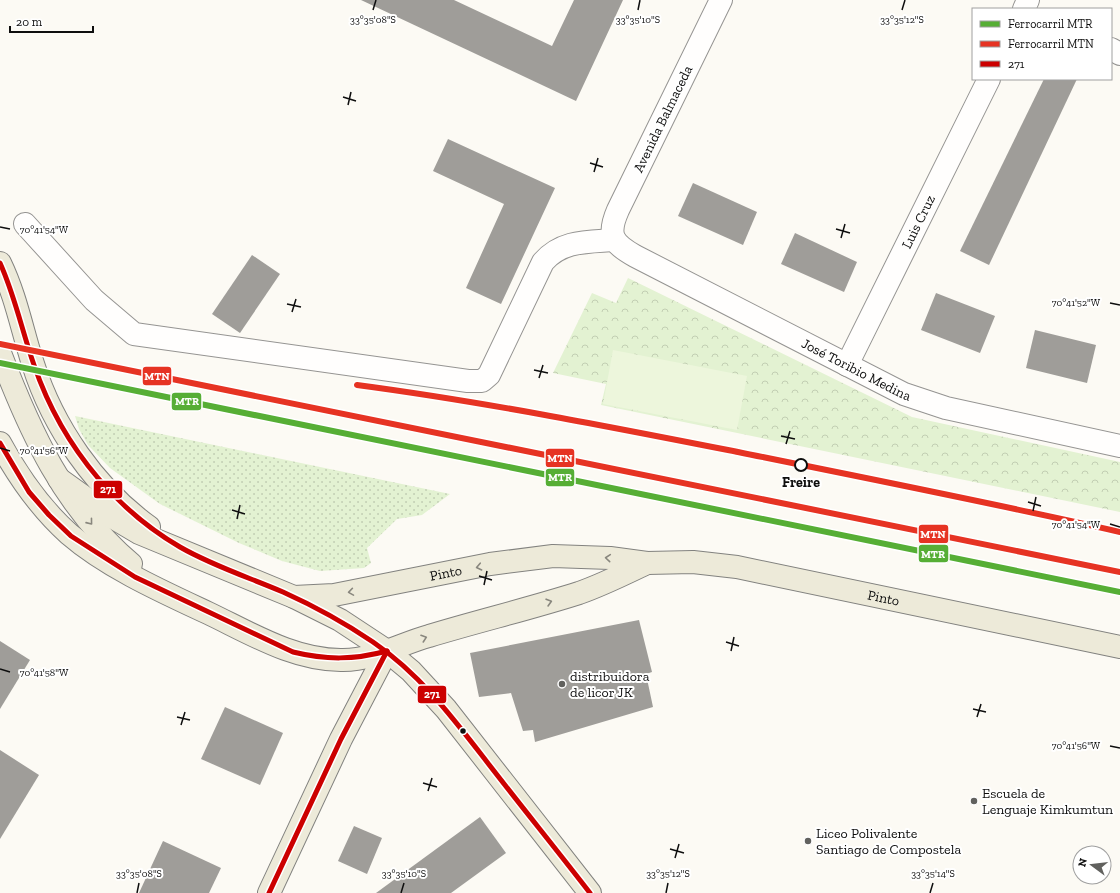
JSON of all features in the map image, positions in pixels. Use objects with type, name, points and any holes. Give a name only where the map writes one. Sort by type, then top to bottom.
[{"type":"main road","points":[[0,263],[15,301],[33,364],[46,397],[79,455],[122,504],[148,526],[191,553]]},
{"type":"main road","points":[[0,352],[33,434],[77,507],[117,552],[176,598]]},
{"type":"main road","points":[[0,443],[29,492],[49,515],[71,536],[135,577],[176,598]]},
{"type":"main road","points":[[59,478],[112,517],[139,533],[191,553],[294,597],[340,620],[387,652],[411,671],[446,709],[590,893]]},
{"type":"main road","name":"Pinto","points":[[294,597],[334,595],[525,558],[580,556],[647,563],[693,562],[729,566],[1120,647]]},
{"type":"main road","name":"Pinto","points":[[176,598],[262,639],[309,656],[344,660],[365,658],[387,652],[426,637],[580,593],[647,563]]},
{"type":"main road","points":[[269,893],[341,739],[387,652]]},
{"type":"street","name":"Avenida Balmaceda","points":[[614,240],[612,227],[618,210],[721,0]]},
{"type":"street","name":"Luis Cruz","points":[[847,365],[989,80]]},
{"type":"street","points":[[25,224],[94,300],[134,334],[468,381],[482,381],[489,375],[543,262],[549,255],[559,248],[573,243],[614,240]]},
{"type":"street","name":"José Toribio Medina","points":[[614,240],[630,253],[904,394],[946,408],[1120,446]]},
{"type":"green space","points":[[628,278],[912,417],[1120,462],[1120,512],[601,405],[606,384],[553,373],[592,293],[616,303]]},
{"type":"green space","points":[[613,350],[747,376],[737,430],[603,404]]},
{"type":"green space","points":[[75,416],[450,494],[422,515],[397,519],[367,548],[371,563],[364,568],[320,571],[282,561],[239,543],[160,504],[110,468],[88,445],[79,429]]},
{"type":"building","points":[[361,0],[454,0],[552,46],[574,0],[623,0],[576,101]]},
{"type":"building","points":[[1044,80],[1077,80],[989,265],[960,251]]},
{"type":"building","points":[[448,139],[555,188],[501,304],[466,288],[504,204],[433,171]]},
{"type":"building","points":[[693,183],[757,212],[743,245],[678,216]]},
{"type":"building","points":[[795,233],[857,262],[844,292],[781,264]]},
{"type":"building","points":[[252,255],[280,274],[240,333],[212,314]]},
{"type":"building","points":[[936,293],[995,316],[980,353],[921,330]]},
{"type":"building","points":[[1035,330],[1096,345],[1087,383],[1026,368]]},
{"type":"building","name":"distribuidora de licor JK","points":[[639,620],[652,672],[646,674],[653,707],[535,742],[533,730],[523,731],[511,693],[479,697],[470,653]]},
{"type":"building","points":[[0,641],[30,660],[0,709]]},
{"type":"building","points":[[225,707],[283,733],[260,785],[201,759]]},
{"type":"building","points":[[0,750],[39,775],[0,839]]},
{"type":"building","points":[[480,817],[506,853],[451,893],[376,893]]},
{"type":"building","points":[[354,826],[382,838],[367,874],[338,861]]},
{"type":"building","points":[[163,841],[221,868],[209,893],[139,893]]},
{"type":"rail line","name":"MTN","points":[[0,344],[1120,572]]},
{"type":"rail line","name":"MTR","points":[[0,363],[1120,592]]},
{"type":"rail line","name":"MTN","points":[[357,385],[500,407],[643,433],[929,491],[1120,532]]},
{"type":"transit line","name":"271","points":[[0,263],[10,288],[34,365],[53,410],[69,439],[107,488],[146,524],[180,547],[218,566],[283,592],[329,615],[373,642],[406,668],[421,682],[448,713],[590,893]]},
{"type":"transit line","name":"271","points":[[0,443],[29,492],[49,515],[71,536],[135,577],[293,652],[305,655],[340,658],[363,656],[387,651]]},
{"type":"transit line","name":"271","points":[[269,893],[341,739],[387,651]]},
{"type":"place","name":"Freire","points":[[801,465]]},
{"type":"place","name":"distribuidora de licor JK","points":[[562,684]]},
{"type":"place","name":"Escuela de Lenguaje Kimkumtun","points":[[974,801]]},
{"type":"place","name":"Liceo Polivalente Santiago de Compostela","points":[[808,841]]}]
